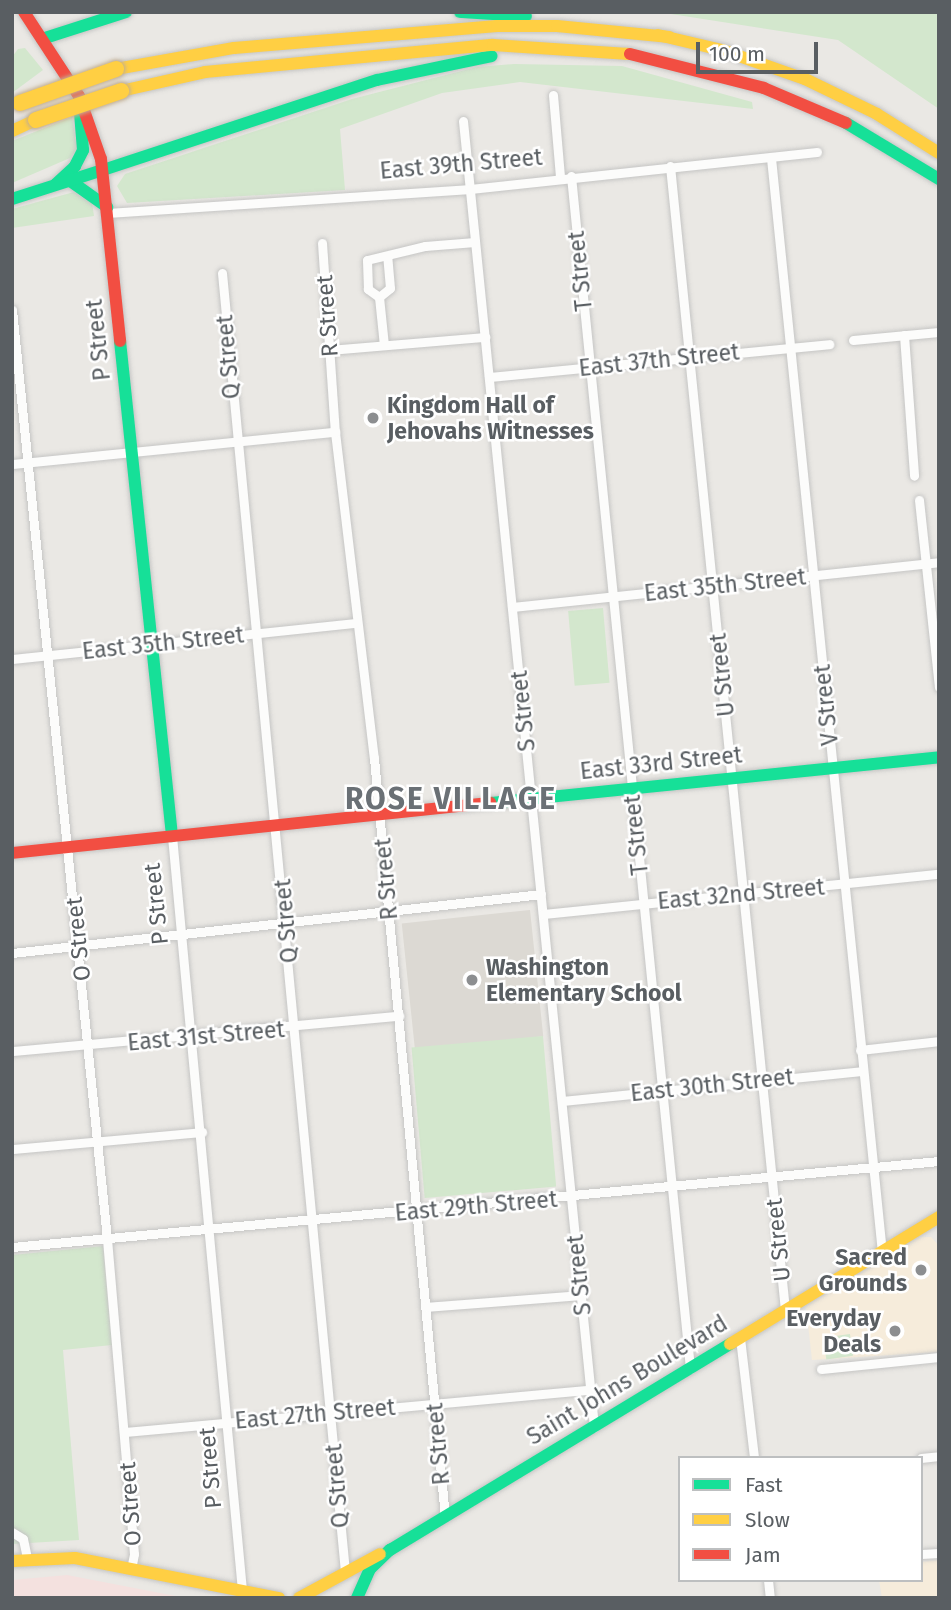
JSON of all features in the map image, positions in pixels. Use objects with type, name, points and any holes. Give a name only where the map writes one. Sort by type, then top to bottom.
[{"type":"main road","name":"P Street","points":[[24,12],[79,96],[92,124],[103,170],[172,836]]},
{"type":"main road","points":[[42,39],[127,12]]},
{"type":"main road","points":[[460,12],[591,22],[669,37],[769,65],[865,107],[939,144]]},
{"type":"main road","points":[[16,104],[116,69],[234,48],[497,26],[570,27],[669,37]]},
{"type":"main road","points":[[12,131],[121,91],[205,72],[454,47],[582,48],[685,64],[792,98],[903,156],[939,181]]},
{"type":"main road","points":[[12,199],[377,80],[450,62],[558,53],[685,64]]},
{"type":"main road","points":[[62,182],[83,150],[79,96]]},
{"type":"main road","points":[[865,107],[939,153]]},
{"type":"main road","points":[[62,182],[107,210]]},
{"type":"main road","name":"East 33rd Street","points":[[12,853],[939,757]]},
{"type":"main road","name":"Saint Johns Boulevard","points":[[357,1598],[367,1573],[390,1550],[939,1217]]},
{"type":"main road","points":[[299,1598],[345,1571],[390,1550]]},
{"type":"main road","points":[[20,1559],[64,1557],[279,1598]]},
{"type":"street","points":[[553,95],[560,177]]},
{"type":"street","name":"S Street","points":[[463,121],[594,1427]]},
{"type":"street","name":"East 39th Street","points":[[107,210],[470,189],[560,177],[817,152]]},
{"type":"street","name":"V Street","points":[[771,158],[871,1168],[882,1252]]},
{"type":"street","name":"U Street","points":[[670,166],[785,1310]]},
{"type":"street","name":"T Street","points":[[571,176],[690,1369]]},
{"type":"street","points":[[383,345],[379,297],[368,289],[367,260],[425,246],[475,242]]},
{"type":"street","name":"R Street","points":[[322,243],[335,432],[380,814],[445,1517]]},
{"type":"street","points":[[379,297],[390,288],[387,256]]},
{"type":"street","name":"Q Street","points":[[222,273],[236,441],[277,825],[345,1571]]},
{"type":"street","name":"O Street","points":[[12,310],[98,1142],[134,1554],[131,1569]]},
{"type":"street","points":[[853,340],[939,332]]},
{"type":"street","points":[[904,335],[914,476]]},
{"type":"street","points":[[329,350],[485,337]]},
{"type":"street","name":"East 37th Street","points":[[489,377],[830,344]]},
{"type":"street","points":[[12,464],[335,432]]},
{"type":"street","points":[[919,500],[939,687]]},
{"type":"street","name":"East 35th Street","points":[[512,607],[939,562]]},
{"type":"street","name":"East 35th Street","points":[[12,659],[356,622]]},
{"type":"street","name":"P Street","points":[[172,836],[229,1422],[242,1591]]},
{"type":"street","name":"East 32nd Street","points":[[543,914],[939,874]]},
{"type":"street","points":[[12,953],[541,894]]},
{"type":"street","name":"East 31st Street","points":[[12,1051],[193,1038],[399,1016]]},
{"type":"street","points":[[860,1050],[939,1041]]},
{"type":"street","name":"East 30th Street","points":[[562,1101],[862,1071]]},
{"type":"street","points":[[12,1149],[202,1132]]},
{"type":"street","name":"East 29th Street","points":[[12,1247],[939,1161]]},
{"type":"street","points":[[426,1307],[581,1294]]},
{"type":"street","points":[[740,1338],[754,1456]]},
{"type":"street","points":[[821,1369],[939,1357]]},
{"type":"street","name":"East 27th Street","points":[[124,1432],[590,1390]]},
{"type":"street","points":[[12,1532],[23,1539],[20,1559]]},
{"type":"shaded area","name":"Washington Elementary School","points":[[530,910],[543,1036],[415,1050],[402,923]]},
{"type":"shaded area","points":[[919,1237],[931,1237],[939,1246],[939,1352],[812,1360],[806,1306]]},
{"type":"shaded area","points":[[939,1560],[939,1598],[882,1598],[879,1582],[923,1582],[923,1562]]},
{"type":"shaded area","points":[[67,1575],[186,1598],[12,1598],[12,1580]]},
{"type":"green space","points":[[658,12],[939,12],[939,109],[838,40]]},
{"type":"green space","points":[[25,48],[43,70],[12,93],[12,57],[18,49]]},
{"type":"green space","points":[[514,64],[622,66],[752,102],[753,109],[520,82],[442,93],[340,129],[345,190],[127,203],[117,186],[125,174],[352,99],[477,67]]},
{"type":"green space","points":[[72,117],[77,149],[70,158],[12,183],[12,141]]},
{"type":"green space","points":[[74,192],[92,203],[94,216],[12,228],[12,209]]},
{"type":"green space","points":[[603,608],[610,683],[575,686],[568,611]]},
{"type":"green space","points":[[543,1036],[556,1186],[425,1198],[412,1048]]},
{"type":"green space","points":[[103,1246],[112,1345],[63,1350],[79,1540],[12,1544],[12,1255]]},
{"type":"green space","points":[[850,1334],[853,1356],[826,1360],[823,1338]]},
{"type":"traffic: fast","points":[[42,39],[126,12]]},
{"type":"traffic: fast","points":[[460,12],[526,16]]},
{"type":"traffic: fast","points":[[103,170],[377,80],[492,56]]},
{"type":"traffic: fast","points":[[56,184],[75,166],[83,150],[79,100]]},
{"type":"traffic: fast","points":[[846,123],[939,179]]},
{"type":"traffic: fast","points":[[12,199],[103,170]]},
{"type":"traffic: fast","points":[[69,180],[107,207]]},
{"type":"traffic: fast","points":[[120,341],[172,836]]},
{"type":"traffic: fast","points":[[490,803],[939,757]]},
{"type":"traffic: fast","points":[[357,1598],[370,1569],[390,1550],[730,1344]]},
{"type":"traffic: slow","points":[[116,69],[234,48],[497,26],[557,26],[669,37]]},
{"type":"traffic: slow","points":[[658,35],[722,50],[805,79],[877,114],[939,153]]},
{"type":"traffic: slow","points":[[121,91],[205,72],[493,45],[630,54]]},
{"type":"traffic: slow","points":[[20,103],[116,69]]},
{"type":"traffic: slow","points":[[36,120],[121,91]]},
{"type":"traffic: slow","points":[[12,131],[36,120]]},
{"type":"traffic: slow","points":[[730,1344],[939,1217]]},
{"type":"traffic: slow","points":[[299,1598],[380,1554]]},
{"type":"traffic: slow","points":[[12,1561],[75,1558],[279,1598]]},
{"type":"traffic: jam","points":[[24,12],[79,96],[101,159],[120,341]]},
{"type":"traffic: jam","points":[[630,54],[764,88],[846,123]]},
{"type":"traffic: jam","points":[[12,853],[490,803]]},
{"type":"place","name":"Kingdom Hall of Jehovahs Witnesses","points":[[373,418]]},
{"type":"place","name":"Washington Elementary School","points":[[472,980]]},
{"type":"place","name":"Sacred Grounds","points":[[921,1270]]},
{"type":"place","name":"Everyday Deals","points":[[895,1331]]},
{"type":"district","name":"ROSE VILLAGE","points":[[451,799]]}]
